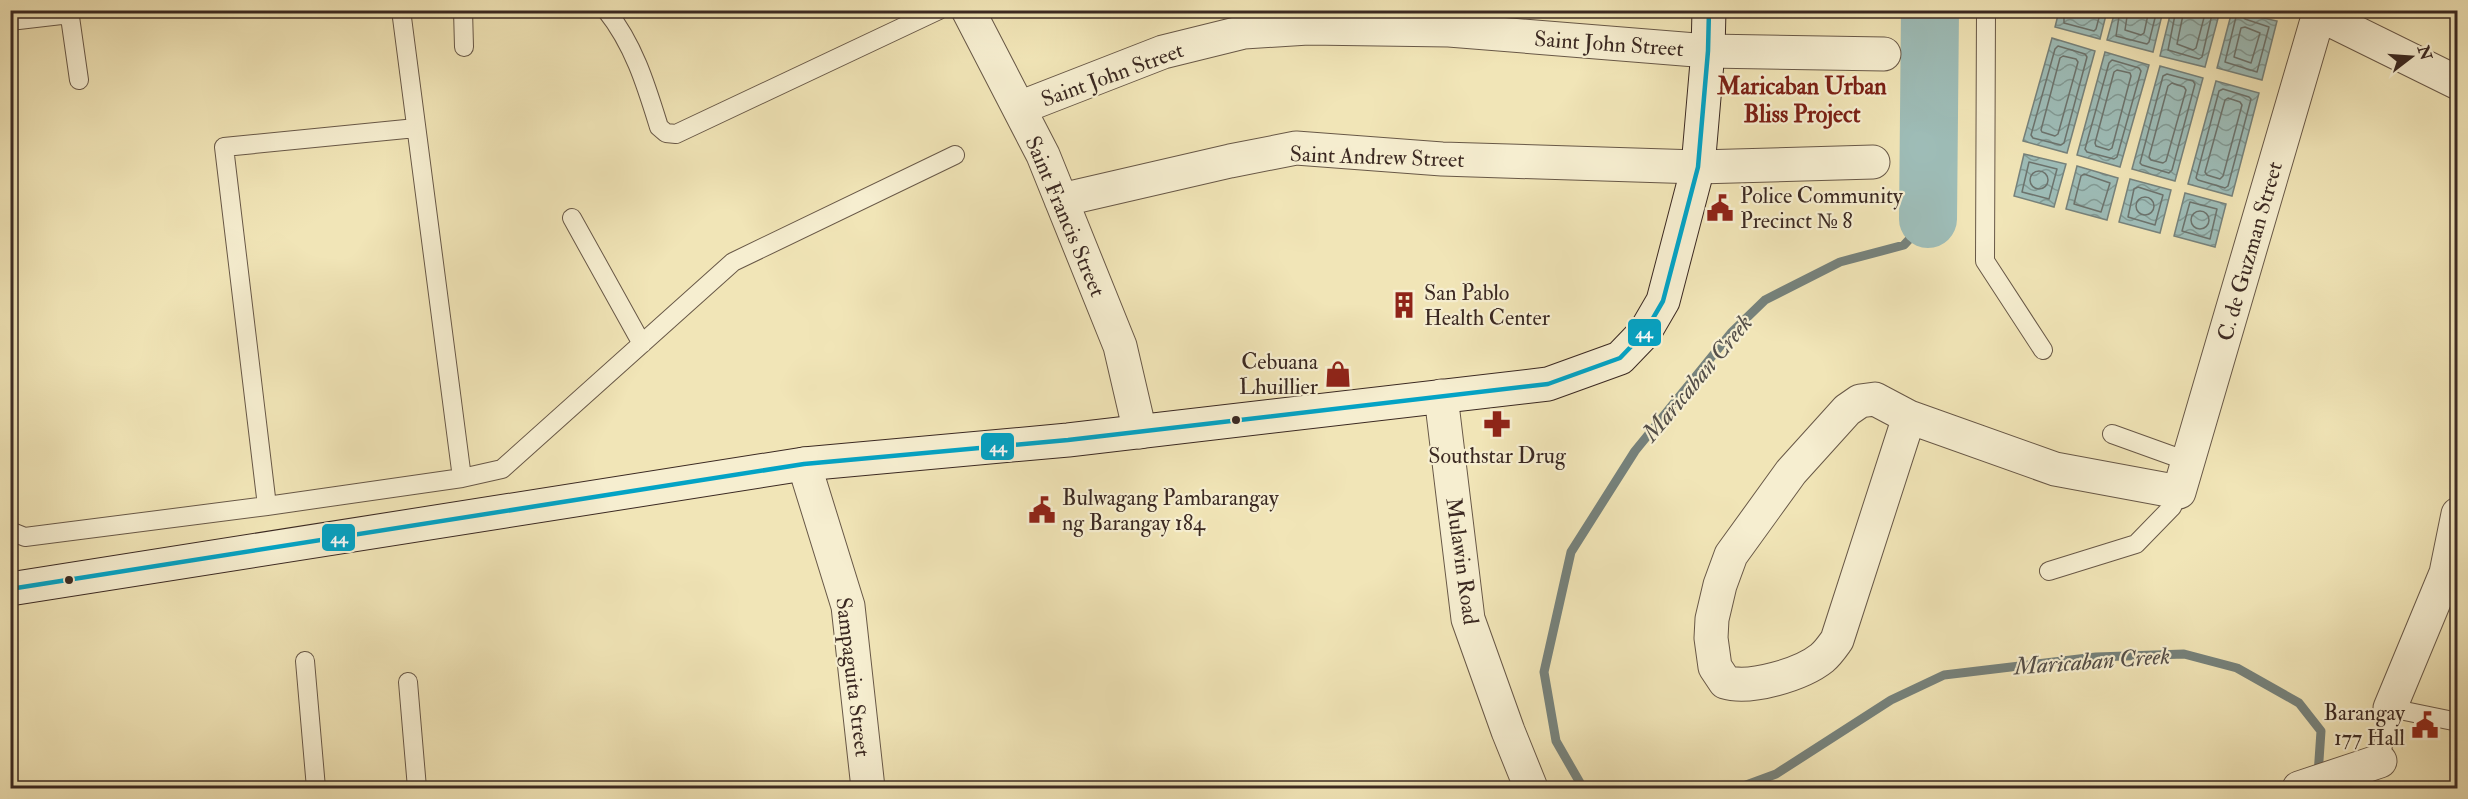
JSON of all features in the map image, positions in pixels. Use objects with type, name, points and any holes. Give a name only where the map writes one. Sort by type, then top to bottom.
[{"type":"street","name":"Saint Francis Street","points":[[968,10],[1043,154],[1120,346],[1140,432]]},
{"type":"street","points":[[10,589],[804,464],[1068,440],[1548,384],[1620,358],[1645,332],[1663,301],[1698,167],[1708,51],[1709,10]]},
{"type":"street","points":[[2319,12],[2457,83]]},
{"type":"street","name":"C. de Guzman Street","points":[[2179,492],[2319,12]]},
{"type":"street","name":"Saint John Street","points":[[1019,108],[1163,52],[1244,32],[1308,28],[1449,30],[1708,51],[1884,54]]},
{"type":"street","name":"Saint Andrew Street","points":[[1061,200],[1296,148],[1442,159],[1698,167],[1873,162]]},
{"type":"street","name":"Mulawin Road","points":[[1441,396],[1468,619],[1531,789]]},
{"type":"street","points":[[1910,417],[1837,640],[1832,648],[1818,661],[1779,678],[1741,685],[1725,682],[1715,667],[1711,638],[1712,619],[1720,585],[1731,555],[1791,472],[1851,405],[1860,401],[1875,399],[1910,417],[2055,469],[2179,492]]},
{"type":"street","name":"Sampaguita Street","points":[[804,464],[848,606],[868,789]]},
{"type":"street","points":[[2390,708],[2446,573],[2457,514]]},
{"type":"street","points":[[2299,789],[2380,761]]},
{"type":"lane","points":[[401,10],[462,478]]},
{"type":"lane","points":[[463,10],[464,47]]},
{"type":"lane","points":[[606,10],[617,23],[641,68],[659,127],[666,133],[676,134],[939,10]]},
{"type":"lane","points":[[1986,10],[1985,261],[2043,350]]},
{"type":"lane","points":[[10,21],[70,12],[79,80]]},
{"type":"lane","points":[[267,506],[224,147],[416,128]]},
{"type":"lane","points":[[10,531],[26,537],[267,506],[462,478],[502,469],[733,262],[955,155]]},
{"type":"lane","points":[[572,218],[642,344]]},
{"type":"lane","points":[[2112,434],[2187,461]]},
{"type":"lane","points":[[2049,571],[2136,544],[2172,507],[2179,492]]},
{"type":"lane","points":[[305,661],[316,789]]},
{"type":"lane","points":[[408,682],[417,789]]},
{"type":"lane","points":[[2380,761],[2390,708],[2457,722]]},
{"type":"water","points":[[2059,11],[2107,11],[2100,39],[2055,27]]},
{"type":"water","points":[[2115,11],[2163,11],[2153,52],[2107,40]]},
{"type":"water","points":[[2171,11],[2220,11],[2205,67],[2160,56]]},
{"type":"water","points":[[2232,11],[2277,21],[2262,80],[2217,68]]},
{"type":"water","points":[[2052,38],[2095,51],[2067,153],[2023,141]]},
{"type":"water","points":[[2105,52],[2149,65],[2120,167],[2077,155]]},
{"type":"water","points":[[2160,66],[2203,78],[2175,181],[2132,169]]},
{"type":"water","points":[[2216,81],[2259,93],[2232,196],[2188,184]]},
{"type":"water","points":[[2024,154],[2066,164],[2054,207],[2014,196]]},
{"type":"water","points":[[2077,166],[2118,178],[2107,220],[2066,209]]},
{"type":"water","points":[[2130,179],[2171,190],[2160,233],[2119,222]]},
{"type":"water","points":[[2185,193],[2226,204],[2215,247],[2174,236]]},
{"type":"waterway","name":"Maricaban Creek","points":[[1928,219],[1930,10]]},
{"type":"waterway","name":"Maricaban Creek","points":[[1583,788],[1556,741],[1544,672],[1571,552],[1635,451],[1731,333],[1765,300],[1840,262],[1904,245],[1928,219]]},
{"type":"waterway","name":"Maricaban Creek","points":[[1738,788],[1776,774],[1891,700],[1944,675],[2096,657],[2184,654],[2237,668],[2299,703],[2321,731],[2318,775]]},
{"type":"transit line","name":"44","points":[[10,589],[804,464],[1068,440],[1548,384],[1620,358],[1645,332],[1663,301],[1698,167],[1708,51],[1709,10]]},
{"type":"place","name":"Police Community Precinct № 8","points":[[1720,208]]},
{"type":"place","name":"San Pablo Health Center","points":[[1404,305]]},
{"type":"place","name":"Cebuana Lhuillier","points":[[1338,374]]},
{"type":"place","name":"Southstar Drug","points":[[1497,424]]},
{"type":"place","name":"Bulwagang Pambarangay ng Barangay 184","points":[[1042,510]]},
{"type":"place","name":"Barangay 177 Hall","points":[[2425,725]]},
{"type":"district","name":"Maricaban Urban Bliss Project","points":[[1802,100]]}]
